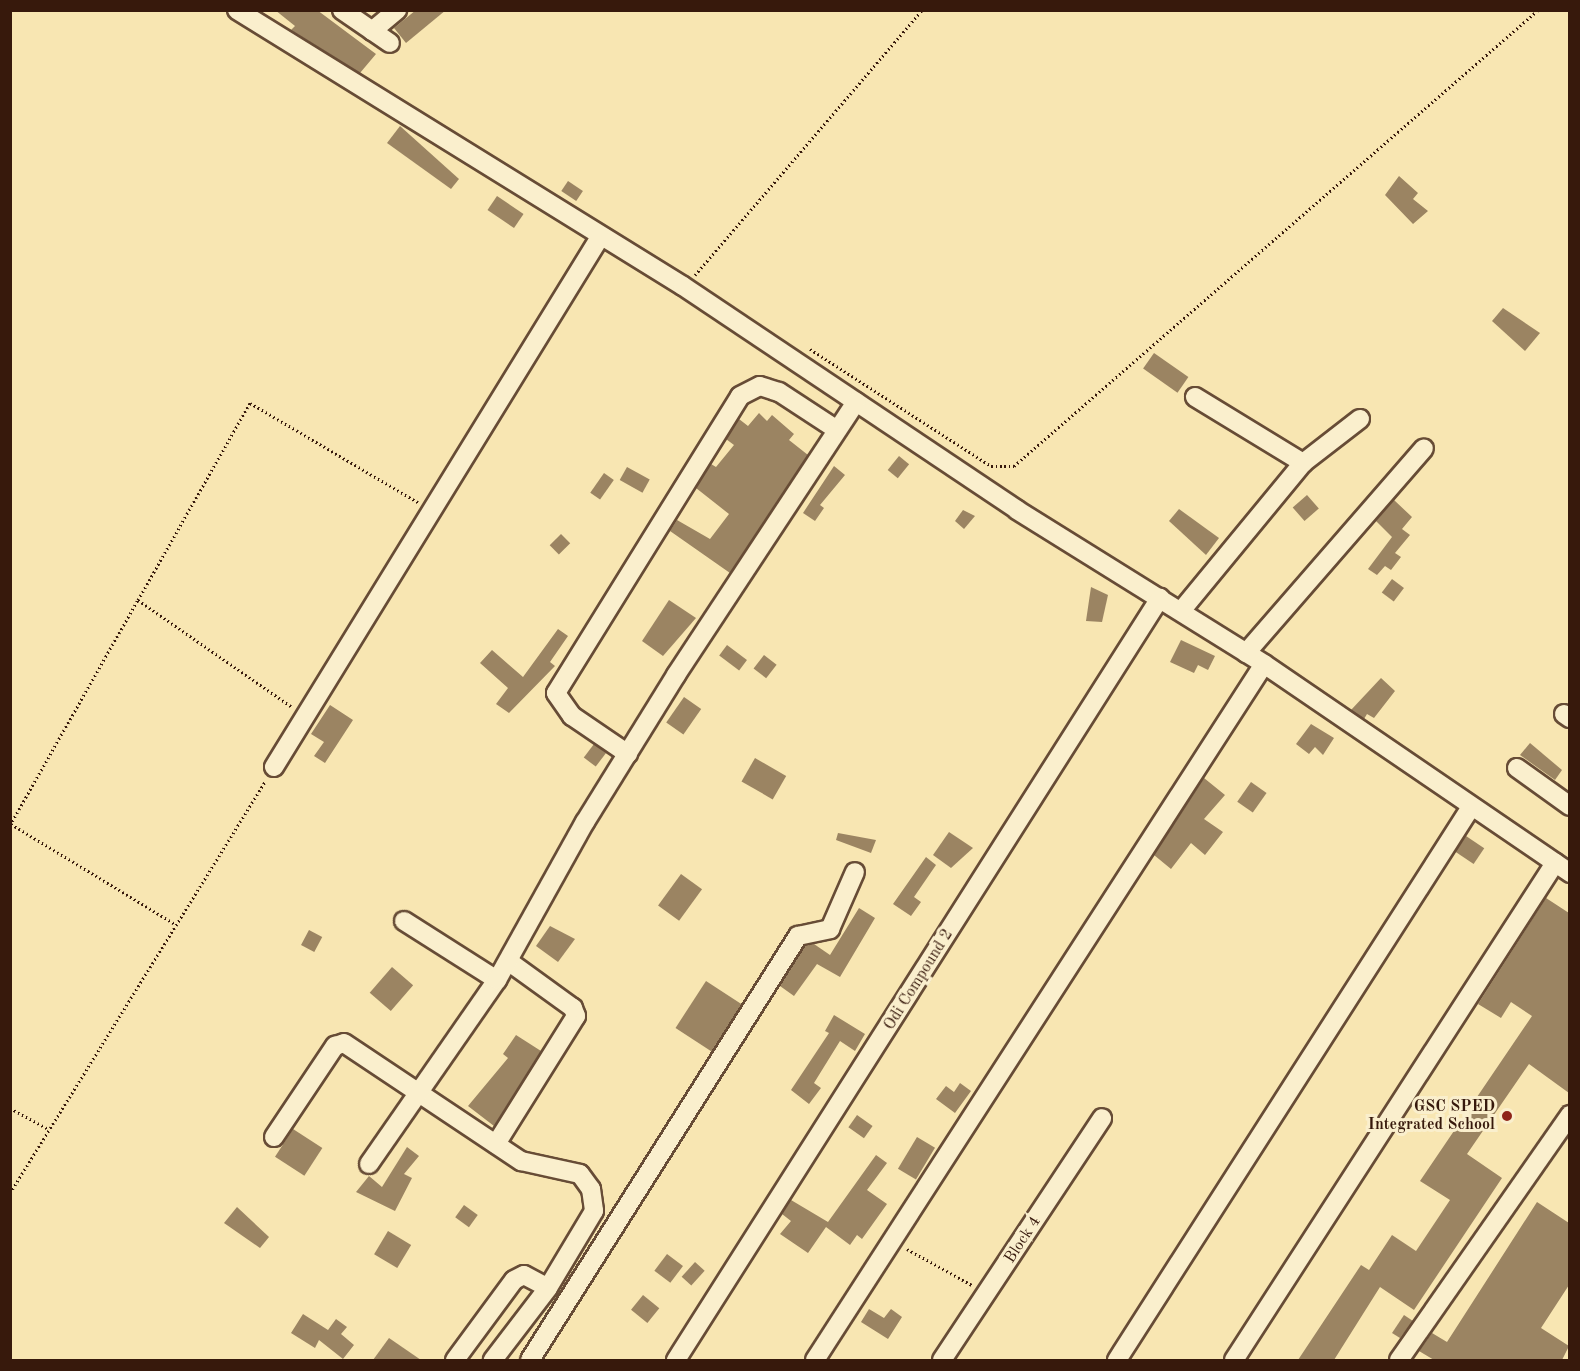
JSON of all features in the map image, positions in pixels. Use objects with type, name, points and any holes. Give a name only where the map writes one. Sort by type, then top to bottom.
[{"type":"street","points":[[237,10],[600,237],[689,280],[856,402],[1264,664],[1562,868],[1234,1360]]},
{"type":"street","points":[[342,10],[390,44]]},
{"type":"street","points":[[372,31],[397,10]]},
{"type":"street","points":[[274,766],[600,237]]},
{"type":"street","points":[[628,754],[572,716],[556,693],[728,415],[749,388],[760,386],[779,392],[834,428]]},
{"type":"street","points":[[1195,397],[1303,463]]},
{"type":"street","points":[[369,1164],[423,1091],[497,980],[628,754],[834,428],[856,402]]},
{"type":"street","points":[[1181,611],[1303,463],[1360,419]]},
{"type":"street","points":[[1246,653],[1424,448]]},
{"type":"street","name":"Odi Compound 2","points":[[676,1360],[1160,598]]},
{"type":"street","points":[[815,1360],[1264,664]]},
{"type":"street","points":[[1517,768],[1569,806]]},
{"type":"street","points":[[1117,1360],[1471,807]]},
{"type":"street","points":[[530,1360],[798,936],[830,929],[855,872]]},
{"type":"street","points":[[404,921],[497,980]]},
{"type":"street","points":[[496,1144],[576,1016],[508,961]]},
{"type":"street","points":[[274,1137],[335,1046],[344,1043],[423,1091],[530,1166],[571,1170],[591,1189],[594,1211],[548,1288],[493,1360]]},
{"type":"street","points":[[1399,1360],[1569,1115]]},
{"type":"street","name":"Block 4","points":[[942,1360],[1102,1118]]},
{"type":"street","points":[[455,1360],[519,1276],[548,1288]]},
{"type":"street","points":[[536,1305],[543,1339]]},
{"type":"path","points":[[689,280],[921,10]]},
{"type":"path","points":[[804,345],[991,466],[1014,466],[1538,10]]},
{"type":"path","points":[[689,280],[705,281]]},
{"type":"path","points":[[175,924],[11,824],[250,403],[431,510]]},
{"type":"path","points":[[138,600],[306,716]]},
{"type":"path","points":[[10,1193],[274,766]]},
{"type":"path","points":[[10,1108],[49,1130]]},
{"type":"path","points":[[893,1241],[987,1294]]},
{"type":"building","points":[[275,10],[317,10],[376,54],[360,73],[291,30],[295,26]]},
{"type":"building","points":[[416,10],[446,10],[406,43],[394,28]]},
{"type":"building","points":[[400,126],[459,179],[451,189],[387,143]]},
{"type":"building","points":[[1399,176],[1418,193],[1413,199],[1428,211],[1413,224],[1385,195]]},
{"type":"building","points":[[568,181],[583,191],[576,201],[561,191]]},
{"type":"building","points":[[497,196],[524,214],[514,228],[487,210]]},
{"type":"building","points":[[1503,308],[1540,333],[1525,351],[1492,321]]},
{"type":"building","points":[[1154,353],[1188,377],[1178,393],[1143,369]]},
{"type":"building","points":[[759,413],[767,421],[772,415],[794,434],[789,440],[808,455],[730,573],[670,531],[677,520],[710,539],[729,514],[696,488],[711,464],[716,467],[734,445],[726,439],[739,419],[748,426]]},
{"type":"building","points":[[899,456],[909,464],[898,478],[888,470]]},
{"type":"building","points":[[834,466],[845,475],[820,505],[824,508],[815,521],[803,513]]},
{"type":"building","points":[[627,467],[650,480],[642,493],[620,480]]},
{"type":"building","points":[[604,473],[614,480],[600,500],[590,493]]},
{"type":"building","points":[[1307,495],[1319,509],[1304,521],[1293,507]]},
{"type":"building","points":[[1394,500],[1412,517],[1402,529],[1410,535],[1395,553],[1401,557],[1391,570],[1385,566],[1377,575],[1368,569],[1392,537],[1376,521]]},
{"type":"building","points":[[1179,509],[1219,538],[1206,555],[1169,521]]},
{"type":"building","points":[[963,510],[975,516],[964,529],[955,521]]},
{"type":"building","points":[[561,534],[570,543],[559,555],[550,545]]},
{"type":"building","points":[[1392,579],[1404,588],[1394,602],[1382,593]]},
{"type":"building","points":[[1091,587],[1108,595],[1102,622],[1086,621]]},
{"type":"building","points":[[669,600],[696,618],[663,656],[642,641]]},
{"type":"building","points":[[558,629],[568,636],[550,662],[555,666],[509,713],[496,704],[508,688],[480,663],[492,650],[523,677]]},
{"type":"building","points":[[1181,640],[1215,656],[1208,670],[1198,665],[1194,673],[1170,662]]},
{"type":"building","points":[[727,645],[747,660],[739,670],[719,655]]},
{"type":"building","points":[[764,655],[777,665],[766,678],[754,668]]},
{"type":"building","points":[[1381,678],[1395,691],[1374,718],[1367,714],[1364,719],[1351,710]]},
{"type":"building","points":[[684,697],[701,709],[683,734],[666,722]]},
{"type":"building","points":[[330,705],[353,720],[325,763],[314,756],[324,742],[311,734]]},
{"type":"building","points":[[1311,724],[1334,738],[1323,755],[1315,747],[1309,754],[1296,744]]},
{"type":"building","points":[[1530,743],[1562,770],[1555,780],[1520,755]]},
{"type":"building","points":[[594,744],[606,753],[596,767],[584,758]]},
{"type":"building","points":[[755,758],[786,776],[773,799],[742,781]]},
{"type":"building","points":[[1204,778],[1225,795],[1204,819],[1223,832],[1205,855],[1191,843],[1171,869],[1154,855]]},
{"type":"building","points":[[1251,782],[1267,793],[1253,813],[1237,802]]},
{"type":"building","points":[[949,832],[973,848],[951,868],[933,855]]},
{"type":"building","points":[[838,833],[876,840],[871,853],[836,840]]},
{"type":"building","points":[[1466,836],[1484,848],[1474,864],[1455,852]]},
{"type":"building","points":[[926,857],[936,865],[914,897],[921,902],[911,916],[893,904]]},
{"type":"building","points":[[681,874],[702,889],[679,921],[658,906]]},
{"type":"building","points":[[1546,898],[1569,913],[1569,1093],[1529,1064],[1467,1154],[1502,1178],[1414,1310],[1380,1287],[1334,1360],[1298,1360],[1361,1265],[1369,1270],[1392,1235],[1416,1251],[1450,1200],[1420,1181],[1532,1016],[1511,1002],[1501,1018],[1478,1004]]},
{"type":"building","points":[[859,908],[875,918],[840,977],[817,964],[794,996],[780,986],[805,946],[814,944],[830,955]]},
{"type":"building","points":[[550,926],[575,939],[558,962],[536,946]]},
{"type":"building","points":[[309,930],[322,937],[314,952],[301,945]]},
{"type":"building","points":[[392,967],[413,985],[391,1011],[370,993]]},
{"type":"building","points":[[706,981],[742,1004],[712,1051],[676,1028]]},
{"type":"building","points":[[834,1015],[865,1034],[855,1051],[840,1041],[814,1083],[821,1088],[809,1104],[791,1090],[829,1033],[825,1031]]},
{"type":"building","points":[[516,1035],[541,1051],[494,1126],[468,1106],[508,1058],[503,1054]]},
{"type":"building","points":[[960,1083],[971,1091],[955,1113],[936,1099],[946,1086],[954,1092]]},
{"type":"building","points":[[857,1115],[873,1126],[864,1138],[848,1127]]},
{"type":"building","points":[[293,1129],[322,1148],[304,1176],[275,1157]]},
{"type":"building","points":[[917,1137],[935,1148],[916,1180],[898,1169]]},
{"type":"building","points":[[407,1147],[419,1156],[404,1174],[412,1178],[395,1211],[356,1192],[369,1176],[382,1187]]},
{"type":"building","points":[[876,1155],[887,1163],[867,1190],[887,1204],[862,1239],[857,1235],[850,1245],[826,1227],[808,1253],[780,1234],[791,1221],[782,1214],[791,1200],[828,1222]]},
{"type":"building","points":[[1537,1202],[1569,1223],[1569,1285],[1541,1328],[1569,1346],[1562,1360],[1434,1360],[1419,1351],[1432,1333],[1447,1342]]},
{"type":"building","points":[[464,1205],[478,1215],[469,1227],[455,1217]]},
{"type":"building","points":[[237,1207],[269,1237],[260,1248],[224,1223]]},
{"type":"building","points":[[388,1231],[411,1245],[397,1268],[374,1254]]},
{"type":"building","points":[[667,1254],[683,1266],[670,1283],[654,1271]]},
{"type":"building","points":[[695,1262],[705,1271],[691,1286],[682,1277]]},
{"type":"building","points":[[643,1295],[659,1308],[647,1323],[631,1310]]},
{"type":"building","points":[[869,1309],[884,1318],[891,1309],[902,1317],[888,1339],[861,1322]]},
{"type":"building","points":[[303,1314],[328,1330],[336,1319],[347,1327],[341,1334],[354,1345],[343,1359],[319,1340],[315,1348],[291,1333]]},
{"type":"building","points":[[1404,1315],[1413,1321],[1400,1338],[1392,1333]]},
{"type":"building","points":[[389,1338],[421,1360],[373,1360]]},
{"type":"place","name":"GSC SPED Integrated School","points":[[1507,1116]]}]
